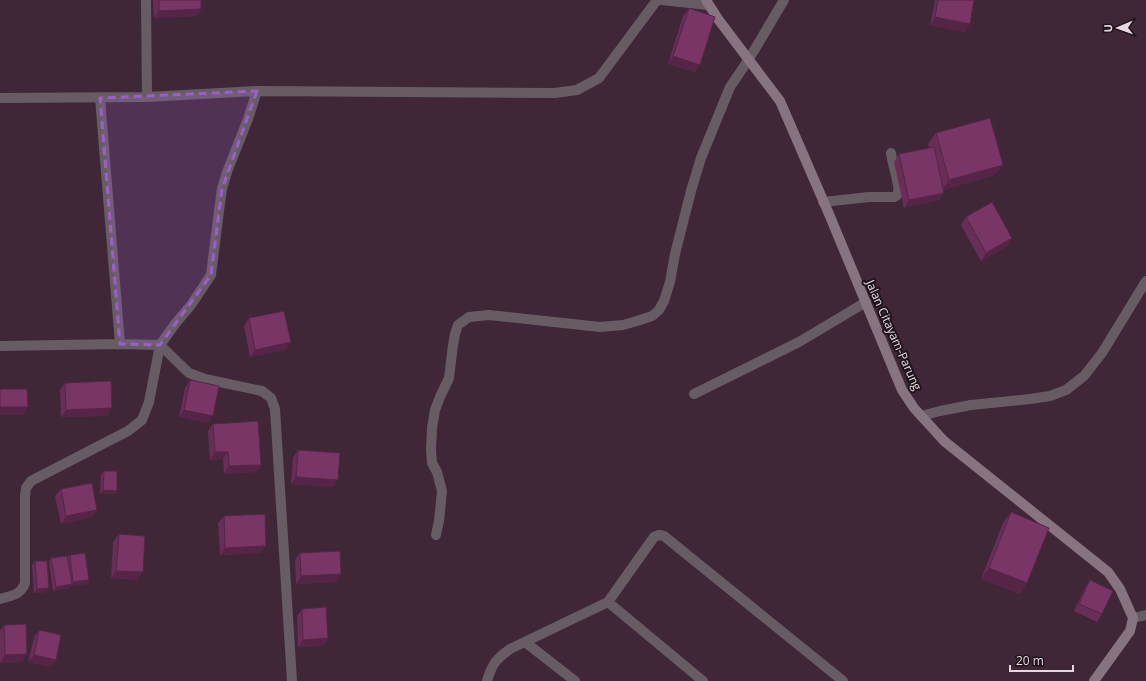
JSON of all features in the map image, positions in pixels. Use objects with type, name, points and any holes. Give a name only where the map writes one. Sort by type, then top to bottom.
[{"type":"street","points":[[146,0],[147,98]]},
{"type":"street","points":[[0,98],[147,98],[257,91],[555,93],[577,90],[599,78],[657,0]]},
{"type":"street","points":[[662,0],[707,2]]},
{"type":"street","points":[[436,535],[440,516],[442,491],[437,472],[432,463],[432,428],[435,410],[449,378],[453,345],[458,325],[469,317],[489,315],[600,327],[624,325],[652,316],[659,310],[664,301],[670,282],[676,247],[701,158],[730,87],[784,0]]},
{"type":"street","name":"Jalan Citayam-Parung","points":[[707,2],[780,102],[824,202],[902,390],[914,408],[944,441],[1108,572],[1120,589],[1134,618]]},
{"type":"street","points":[[0,599],[19,593],[23,590],[25,584],[25,496],[26,488],[31,481],[128,431],[142,420],[149,402],[160,345],[191,305],[211,275],[222,189],[257,91]]},
{"type":"street","points":[[100,98],[120,344]]},
{"type":"street","points":[[824,202],[868,197],[897,196],[899,192],[891,153]]},
{"type":"street","points":[[921,416],[971,405],[1050,396],[1066,390],[1084,376],[1102,353],[1146,281]]},
{"type":"street","points":[[694,394],[729,375],[799,342],[866,302]]},
{"type":"street","points":[[0,346],[120,344],[160,345],[189,373],[205,379],[262,391],[272,398],[275,409],[292,681]]},
{"type":"street","points":[[487,681],[492,667],[501,656],[510,649],[608,602],[654,537],[659,535],[664,536],[843,681]]},
{"type":"street","points":[[608,602],[703,681]]},
{"type":"street","points":[[1094,681],[1130,631],[1134,618],[1146,615]]},
{"type":"street","points":[[525,642],[575,681]]},
{"type":"highlighted area","points":[[257,91],[222,189],[211,275],[160,345],[120,344],[100,98]]},
{"type":"building","points":[[159,0],[201,0],[201,9],[159,11]]},
{"type":"building","points":[[938,0],[974,0],[970,24],[935,17]]},
{"type":"building","points":[[689,8],[715,17],[700,65],[673,56]]},
{"type":"building","points":[[990,118],[1003,165],[949,180],[936,133]]},
{"type":"building","points":[[934,147],[944,193],[909,200],[899,154]]},
{"type":"building","points":[[992,202],[1012,238],[986,253],[966,217]]},
{"type":"building","points":[[284,311],[291,342],[255,350],[249,318]]},
{"type":"building","points":[[190,380],[219,386],[213,416],[184,410]]},
{"type":"building","points":[[111,381],[112,408],[66,410],[65,383]]},
{"type":"building","points":[[0,389],[27,389],[28,407],[0,407]]},
{"type":"building","points":[[258,421],[261,465],[229,466],[228,452],[215,452],[213,424]]},
{"type":"building","points":[[298,450],[340,453],[338,480],[296,477]]},
{"type":"building","points":[[104,471],[117,471],[117,491],[103,490]]},
{"type":"building","points":[[92,483],[97,510],[66,516],[61,489]]},
{"type":"building","points":[[1011,512],[1049,528],[1027,583],[989,568]]},
{"type":"building","points":[[265,514],[266,546],[225,548],[224,516]]},
{"type":"building","points":[[119,534],[145,536],[143,572],[116,571]]},
{"type":"building","points":[[340,551],[341,574],[301,576],[300,553]]},
{"type":"building","points":[[85,553],[89,580],[73,582],[70,555]]},
{"type":"building","points":[[67,556],[72,584],[56,587],[51,558]]},
{"type":"building","points":[[35,561],[47,561],[49,588],[37,589]]},
{"type":"building","points":[[1090,580],[1113,591],[1102,614],[1079,604]]},
{"type":"building","points":[[326,607],[328,638],[303,640],[302,609]]},
{"type":"building","points":[[26,624],[27,654],[5,655],[4,625]]},
{"type":"building","points":[[39,630],[61,635],[56,660],[34,655]]}]
